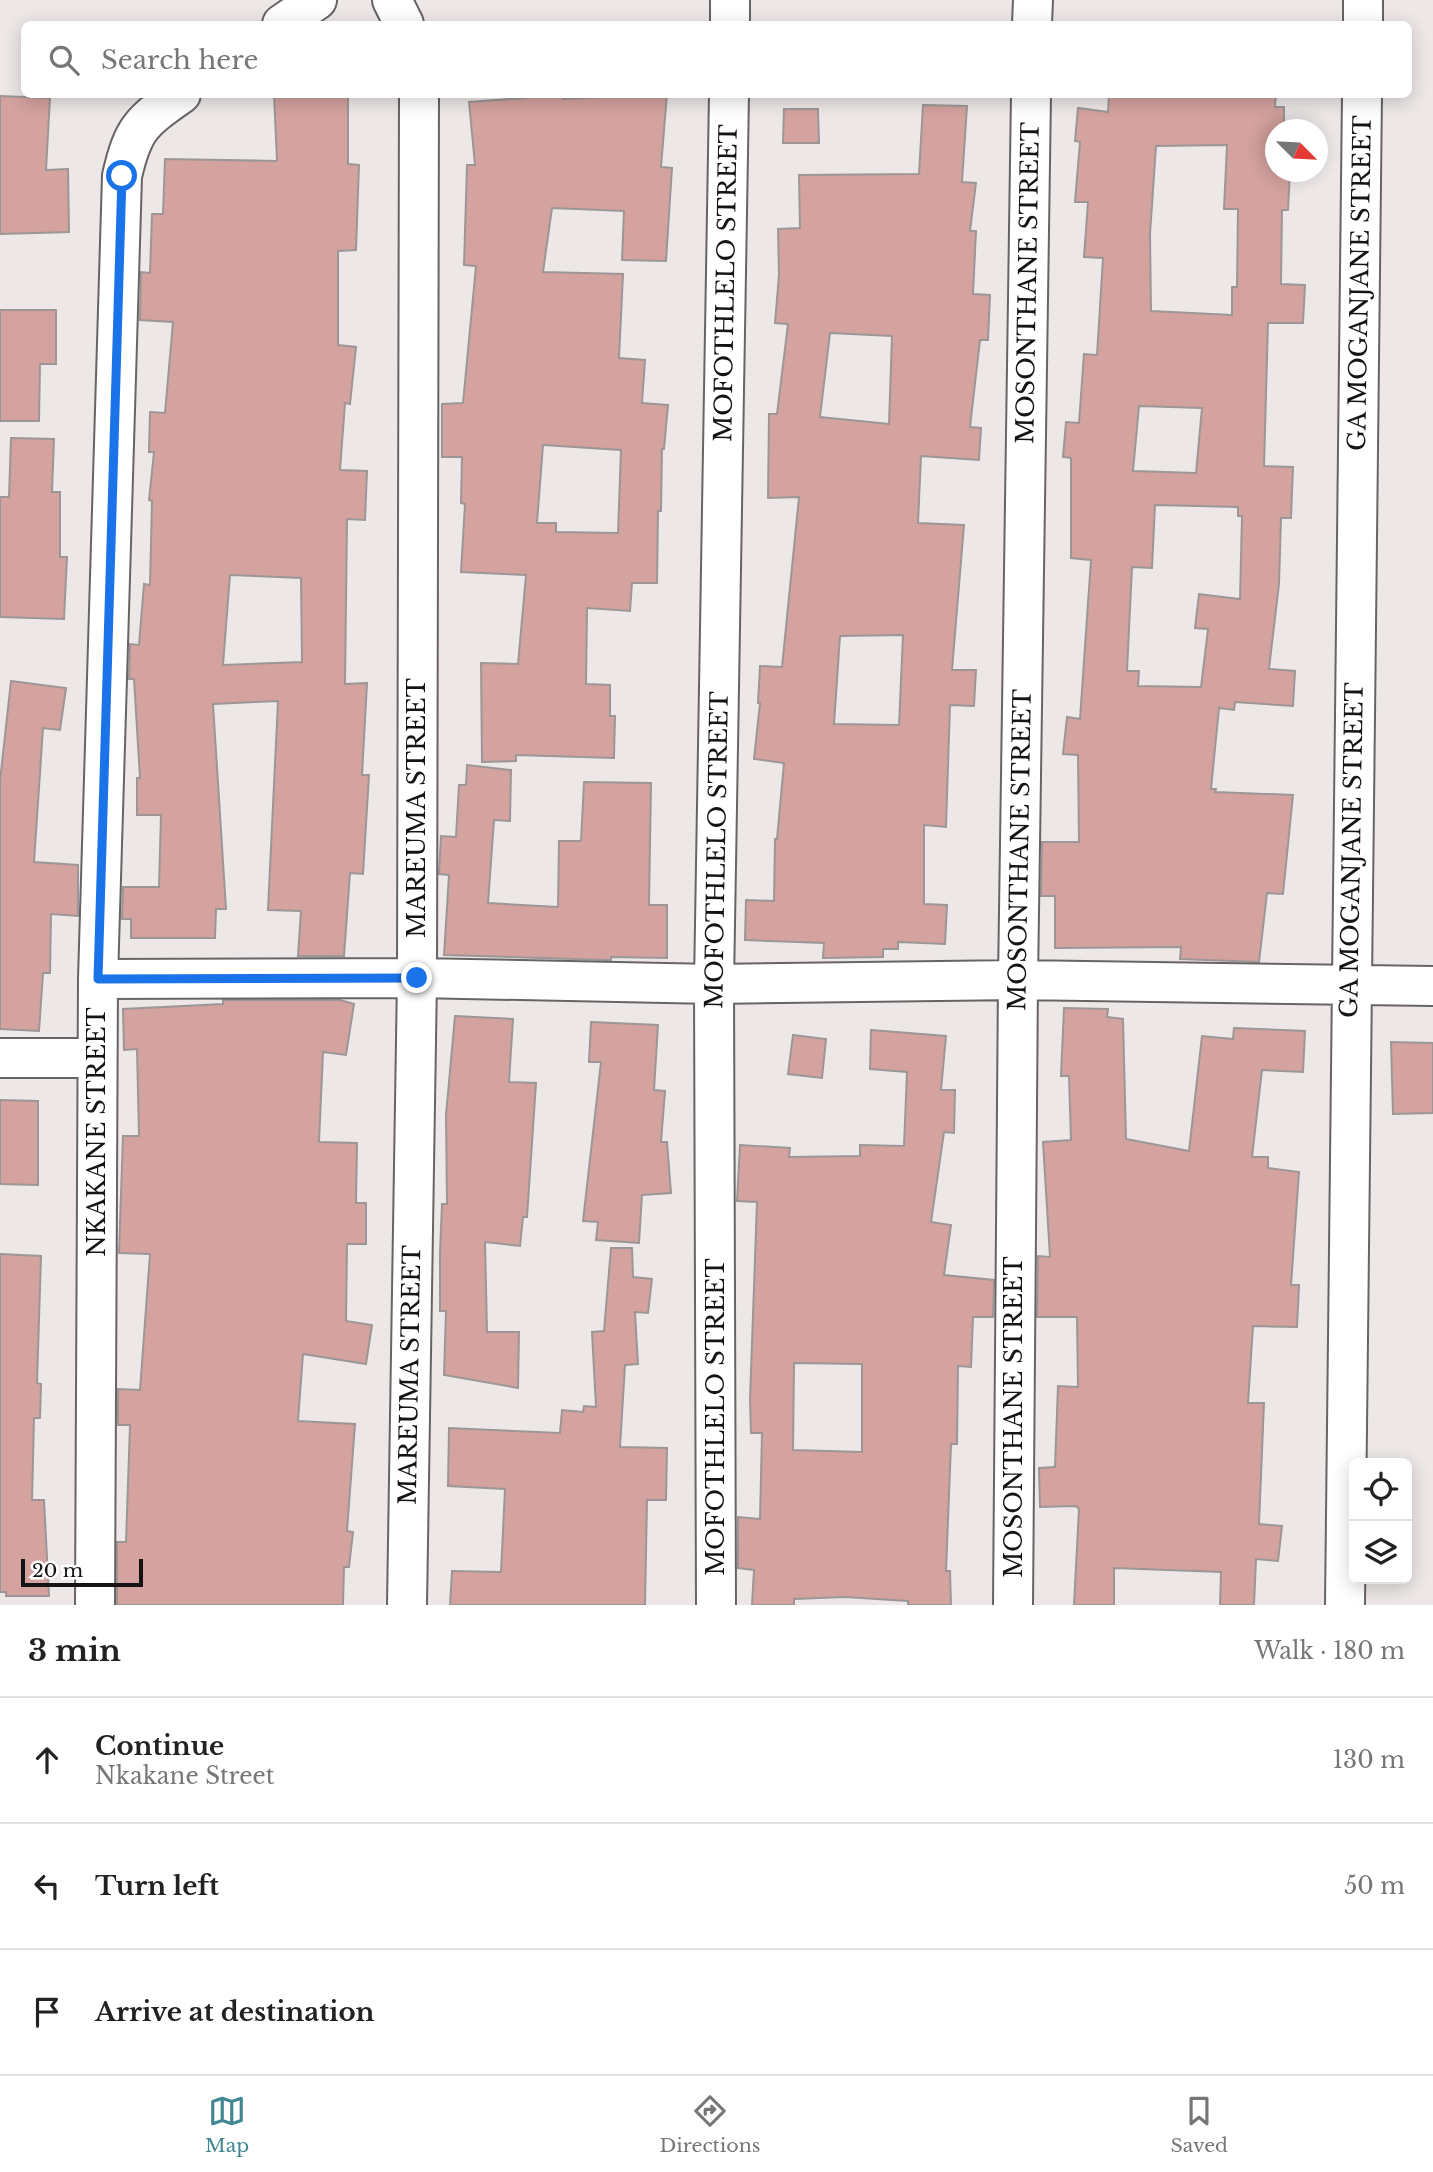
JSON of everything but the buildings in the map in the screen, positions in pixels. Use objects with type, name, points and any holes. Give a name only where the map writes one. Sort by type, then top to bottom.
[{"type":"street","points":[[286,21],[317,0]]},
{"type":"street","points":[[391,0],[402,21]]},
{"type":"street","points":[[730,0],[730,21]]},
{"type":"street","points":[[1032,21],[1033,0]]},
{"type":"street","points":[[1363,0],[1363,21]]},
{"type":"street","name":"NKAKANE STREET","points":[[94,1605],[98,979],[122,176],[131,140],[152,114],[175,98]]},
{"type":"street","name":"MAREUMA STREET","points":[[407,1605],[417,978],[419,98]]},
{"type":"street","name":"MOFOTHLELO STREET","points":[[716,1605],[714,984],[729,98]]},
{"type":"street","name":"MOSONTHANE STREET","points":[[1013,1605],[1018,980],[1031,98]]},
{"type":"street","name":"GA MOGANJANE STREET","points":[[1345,1605],[1362,98]]},
{"type":"street","points":[[98,979],[417,978],[714,984],[1018,980],[1433,986]]},
{"type":"street","points":[[0,1058],[97,1058]]},
{"type":"route","points":[[122,176],[98,979],[417,978]]}]
